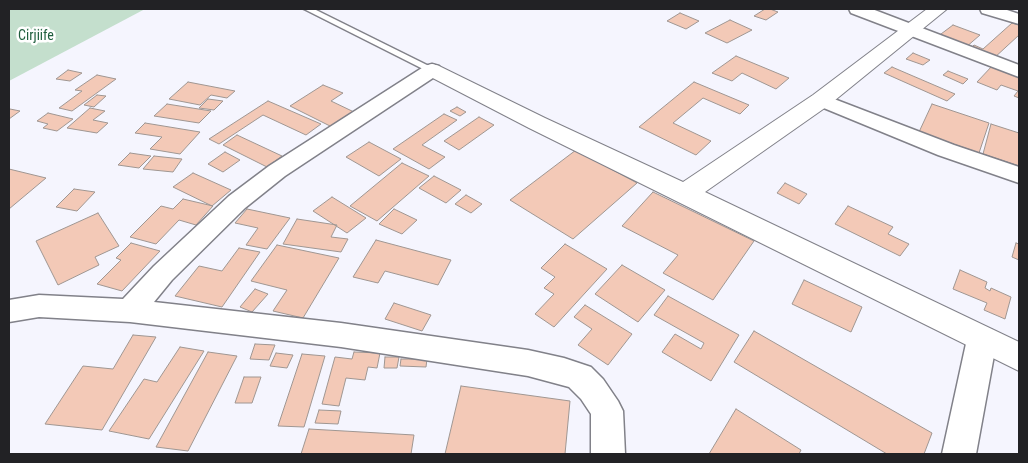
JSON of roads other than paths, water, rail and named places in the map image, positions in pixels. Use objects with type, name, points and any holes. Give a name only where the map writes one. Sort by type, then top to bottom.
[{"type":"street","points":[[857,9],[1019,71]]},
{"type":"street","points":[[685,193],[821,100],[938,9]]},
{"type":"street","points":[[988,9],[1019,19]]},
{"type":"street","points":[[130,311],[163,273],[237,202],[277,170],[432,70],[1019,357]]},
{"type":"street","points":[[821,100],[946,150],[1019,175]]},
{"type":"street","points":[[9,311],[39,306],[130,311],[341,334],[519,361],[564,371],[580,378],[586,383],[607,411],[608,454]]},
{"type":"street","points":[[959,454],[982,339]]},
{"type":"lane","points":[[308,9],[432,70]]},
{"type":"park label","name":"Cirjiife","points":[[36,36]]}]
